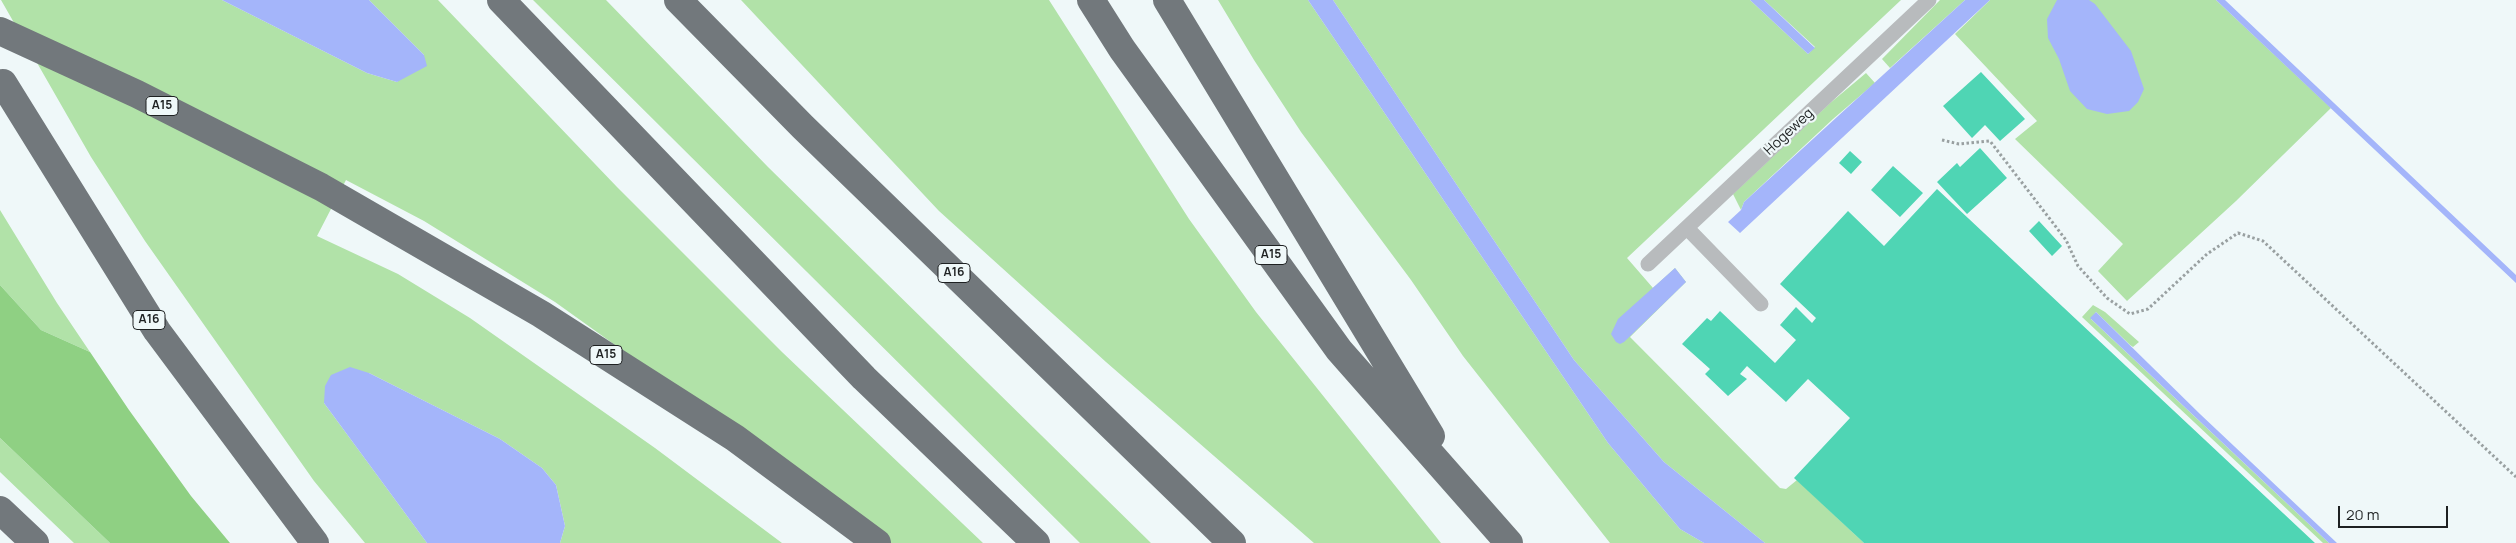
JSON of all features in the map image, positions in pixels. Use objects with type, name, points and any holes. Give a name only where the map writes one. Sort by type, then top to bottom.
[{"type":"highway","points":[[501,0],[864,378],[1036,543]]},
{"type":"highway","name":"A16","points":[[678,0],[810,134],[1232,543]]},
{"type":"highway","name":"A15","points":[[1091,0],[1122,50],[1339,350],[1509,543]]},
{"type":"highway","name":"A15","points":[[1167,0],[1468,497]]},
{"type":"highway","name":"A15","points":[[0,31],[137,94],[321,187],[541,314],[719,428],[877,543]]},
{"type":"highway","name":"A16","points":[[3,83],[157,331],[315,543]]},
{"type":"highway","points":[[0,510],[35,543]]},
{"type":"lane","name":"Hogeweg","points":[[1648,264],[1929,0]]},
{"type":"lane","points":[[1687,228],[1762,304]]},
{"type":"path","points":[[1942,140],[1959,144],[1990,141],[2066,240],[2078,266],[2107,298],[2130,314],[2148,309],[2207,254],[2238,233],[2263,241],[2516,477]]},
{"type":"green space","points":[[1,0],[222,0],[367,73],[397,82],[424,55],[369,0],[438,0],[617,187],[782,352],[983,543],[885,543],[724,423],[555,302],[424,221],[346,180],[317,236],[398,274],[470,318],[655,448],[782,543],[560,543],[565,526],[556,485],[542,468],[500,439],[369,373],[324,403],[427,543],[365,543],[314,481],[145,241],[91,157]]},
{"type":"green space","points":[[533,0],[606,0],[768,167],[1151,543],[1080,543]]},
{"type":"green space","points":[[741,0],[1049,0],[1189,219],[1256,312],[1441,543],[1314,543],[1106,362],[939,211]]},
{"type":"green space","points":[[1218,0],[1308,0],[1608,443],[1680,529],[1704,543],[1610,543],[1463,356],[1411,280],[1301,132]]},
{"type":"green space","points":[[1333,0],[1750,0],[1808,54],[1815,47],[1764,0],[1901,0],[1627,258],[1653,288],[1675,268],[1686,282],[1630,337],[1780,488],[1786,489],[1797,480],[1864,543],[1765,543],[1664,462],[1574,360]]},
{"type":"green space","points":[[1940,0],[1965,0],[1890,68],[1882,59]]},
{"type":"green space","points":[[1990,0],[2216,0],[2331,108],[2236,201],[2127,301],[2098,271],[2123,244],[2015,139],[2037,121],[1955,34]]},
{"type":"green space","points":[[1866,73],[1875,83],[1833,119],[1744,202],[1741,210],[1733,194],[1829,104]]},
{"type":"green space","points":[[0,210],[57,303],[90,352],[41,330],[0,285]]},
{"type":"green space","points":[[0,285],[41,330],[90,352],[191,496],[230,543],[110,543],[0,438]]},
{"type":"green space","points":[[2093,305],[2105,312],[2139,342],[2133,347],[2130,345],[2096,312],[2091,319],[2329,543],[2323,543],[2082,317]]},
{"type":"green space","points":[[0,438],[110,543],[74,543],[0,472]]},
{"type":"water","points":[[222,0],[369,0],[424,55],[427,66],[397,82],[367,73]]},
{"type":"water","points":[[1308,0],[1333,0],[1574,360],[1664,462],[1765,543],[1704,543],[1680,529],[1608,443]]},
{"type":"water","points":[[1750,0],[1764,0],[1815,48],[1808,54]]},
{"type":"water","points":[[1965,0],[1990,0],[1740,233],[1728,222],[1741,210],[1744,202]]},
{"type":"water","points":[[2057,0],[2089,0],[2095,4],[2131,51],[2144,89],[2138,102],[2129,111],[2107,114],[2087,109],[2070,91],[2059,59],[2048,38],[2047,19]]},
{"type":"water","points":[[2216,0],[2225,0],[2516,275],[2516,283]]},
{"type":"water","points":[[1675,268],[1686,282],[1624,342],[1620,344],[1616,342],[1611,334],[1618,319]]},
{"type":"water","points":[[2096,312],[2200,414],[2337,543],[2329,543],[2090,318]]},
{"type":"water","points":[[350,367],[369,373],[500,439],[542,468],[556,485],[565,526],[560,543],[427,543],[324,403],[325,386],[331,375]]},
{"type":"building","points":[[1981,72],[2025,119],[2000,141],[1985,125],[1972,138],[1943,106]]},
{"type":"building","points":[[1980,148],[2007,178],[1967,214],[1937,182],[1957,163],[1960,167]]},
{"type":"building","points":[[1850,151],[1862,162],[1851,174],[1839,163]]},
{"type":"building","points":[[1893,166],[1923,193],[1900,217],[1871,190]]},
{"type":"building","points":[[1937,189],[2315,543],[1864,543],[1794,478],[1850,418],[1808,379],[1786,402],[1747,366],[1740,374],[1747,379],[1728,396],[1705,374],[1710,369],[1682,344],[1707,318],[1711,321],[1720,311],[1775,363],[1796,340],[1780,325],[1796,307],[1812,323],[1816,318],[1780,284],[1848,211],[1884,246]]},
{"type":"building","points":[[2039,221],[2062,246],[2052,256],[2029,231]]}]
